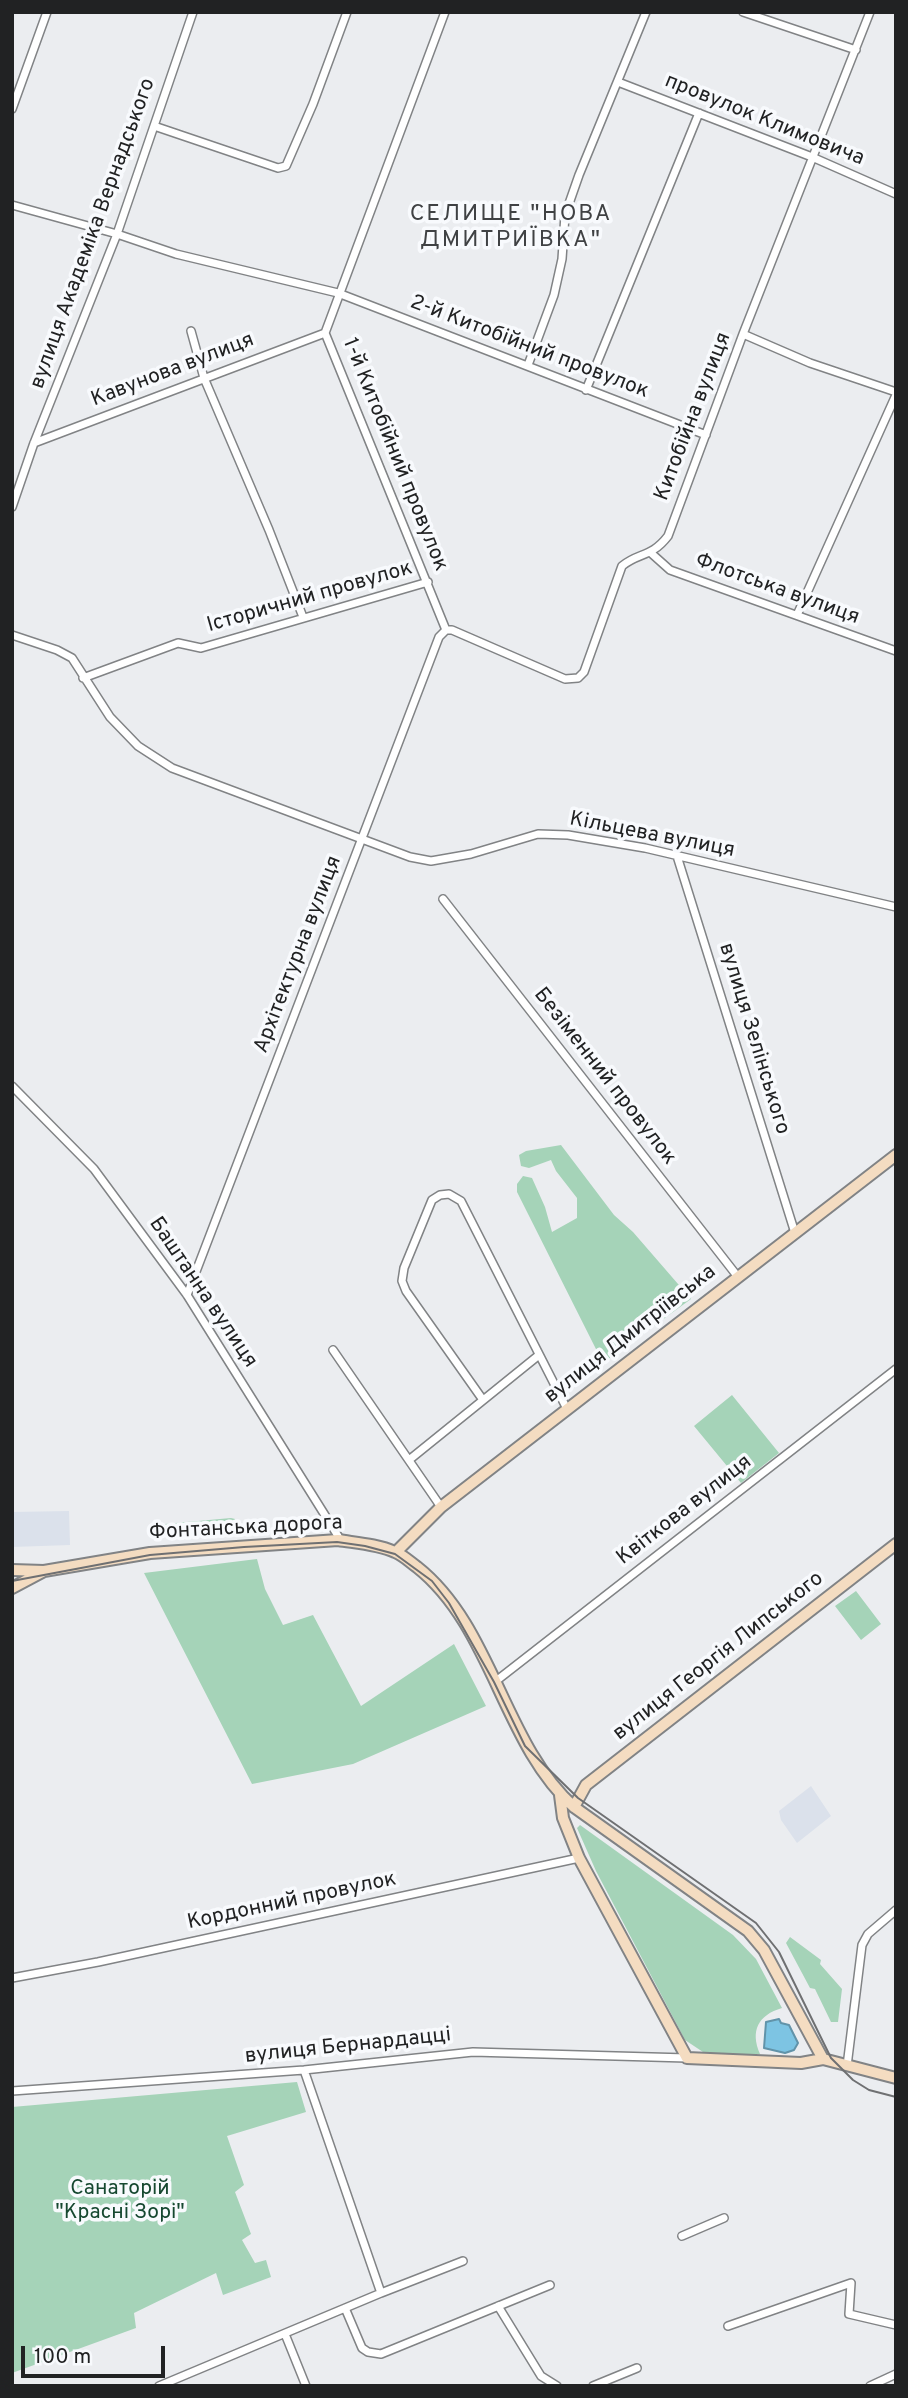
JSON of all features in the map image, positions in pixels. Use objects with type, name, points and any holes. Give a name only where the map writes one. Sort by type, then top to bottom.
[{"type":"main road","name":"вулиця Дмитріївська","points":[[396,1552],[441,1507],[896,1155]]},
{"type":"main road","name":"Фонтанська дорога","points":[[12,1570],[44,1571],[150,1553],[338,1540],[396,1552],[433,1580],[451,1602],[496,1681],[540,1769],[560,1795],[748,1931],[764,1950],[822,2059]]},
{"type":"main road","name":"вулиця Георгія Липського","points":[[578,1810],[586,1785],[896,1544]]},
{"type":"main road","points":[[12,1588],[44,1571]]},
{"type":"main road","name":"Фонтанська дорога","points":[[560,1795],[563,1818],[579,1858],[687,2059]]},
{"type":"main road","points":[[563,1818],[578,1810]]},
{"type":"main road","points":[[687,2059],[801,2063],[822,2059],[896,2078]]},
{"type":"street","points":[[12,109],[47,12]]},
{"type":"street","name":"вулиця Академіка Вернадського","points":[[12,507],[34,443],[117,234],[193,12]]},
{"type":"street","points":[[154,126],[278,168],[286,166],[313,104],[347,12]]},
{"type":"street","points":[[338,293],[445,12]]},
{"type":"street","points":[[528,365],[551,304],[562,259],[565,215],[646,12]]},
{"type":"street","points":[[743,12],[856,50]]},
{"type":"street","name":"Китобійна вулиця","points":[[446,630],[452,630],[565,679],[578,678],[584,671],[622,566],[651,553],[668,536],[743,334],[870,12]]},
{"type":"street","name":"провулок Климовича","points":[[618,82],[812,157],[896,194]]},
{"type":"street","points":[[586,390],[699,113]]},
{"type":"street","name":"2-й Китобійний провулок","points":[[12,205],[117,234],[176,254],[338,293],[706,435]]},
{"type":"street","name":"1-й Китобійний провулок","points":[[338,293],[325,333],[446,630]]},
{"type":"street","points":[[191,331],[204,378],[303,617]]},
{"type":"street","name":"Кавунова вулиця","points":[[34,443],[325,333]]},
{"type":"street","points":[[743,334],[810,363],[896,393],[797,615]]},
{"type":"street","name":"Флотська вулиця","points":[[651,553],[670,570],[896,652]]},
{"type":"street","name":"Історичний провулок","points":[[83,678],[178,643],[201,648],[428,582]]},
{"type":"street","name":"Архітектурна вулиця","points":[[187,1294],[439,637],[446,630]]},
{"type":"street","points":[[12,635],[57,650],[72,658],[110,718]]},
{"type":"street","points":[[97,713],[110,718]]},
{"type":"street","name":"Кільцева вулиця","points":[[110,718],[138,746],[172,768],[410,858],[431,861],[471,854],[538,834],[568,835],[645,848],[896,907]]},
{"type":"street","name":"вулиця Зелінського","points":[[677,856],[795,1233]]},
{"type":"street","name":"Безіменний провулок","points":[[443,899],[738,1277]]},
{"type":"street","name":"Баштанна вулиця","points":[[12,1086],[94,1170],[187,1294],[338,1540]]},
{"type":"street","points":[[483,1400],[406,1291],[402,1281],[404,1268],[432,1200],[440,1195],[449,1194],[461,1201],[567,1409]]},
{"type":"street","points":[[333,1350],[441,1507]]},
{"type":"street","points":[[409,1460],[539,1355]]},
{"type":"street","name":"Квіткова вулиця","points":[[496,1681],[896,1369]]},
{"type":"street","name":"Кордонний провулок","points":[[12,1978],[98,1962],[579,1858]]},
{"type":"street","points":[[847,2066],[862,1944],[868,1934],[896,1910]]},
{"type":"street","name":"вулиця Бернардацці","points":[[12,2091],[304,2070],[473,2052],[687,2059]]},
{"type":"street","points":[[304,2070],[381,2293]]},
{"type":"street","points":[[682,2236],[724,2218]]},
{"type":"street","points":[[159,2386],[463,2261]]},
{"type":"street","points":[[728,2326],[851,2283],[849,2314],[896,2325]]},
{"type":"street","points":[[345,2308],[358,2343],[368,2352],[381,2354],[551,2285]]},
{"type":"street","points":[[498,2306],[541,2376],[557,2386]]},
{"type":"street","points":[[285,2334],[306,2386]]},
{"type":"street","points":[[593,2386],[636,2368]]},
{"type":"street","points":[[870,2386],[896,2374]]},
{"type":"shaded area","points":[[69,1511],[70,1545],[12,1547],[12,1512]]},
{"type":"shaded area","points":[[811,1786],[831,1816],[797,1843],[781,1820],[779,1811]]},
{"type":"green space","points":[[561,1145],[614,1215],[633,1232],[691,1299],[603,1363],[517,1192],[517,1184],[523,1176],[532,1178],[545,1207],[552,1232],[577,1218],[577,1198],[551,1160],[529,1168],[521,1166],[519,1155],[526,1151]]},
{"type":"green space","points":[[732,1395],[779,1453],[741,1483],[694,1426]]},
{"type":"green space","points":[[235,1519],[235,1529],[155,1536],[154,1525]]},
{"type":"green space","points":[[257,1559],[265,1589],[283,1625],[313,1615],[361,1706],[454,1644],[486,1706],[353,1764],[252,1784],[144,1573]]},
{"type":"green space","points":[[856,1591],[881,1624],[861,1640],[835,1606]]},
{"type":"green space","points":[[580,1825],[733,1935],[756,1959],[782,2008],[767,2015],[758,2025],[756,2038],[760,2054],[706,2054],[685,2040],[596,1871],[577,1828]]},
{"type":"green space","points":[[790,1937],[821,1960],[820,1964],[842,1989],[838,2022],[831,2022],[815,1989],[810,1988],[786,1943]]},
{"type":"green space","name":"Санаторій \"Красні Зорі\"","points":[[297,2082],[306,2112],[227,2136],[244,2185],[235,2192],[251,2234],[242,2240],[255,2263],[266,2260],[271,2277],[223,2295],[216,2273],[134,2313],[136,2328],[12,2373],[12,2107]]},
{"type":"water","points":[[779,2019],[781,2023],[789,2025],[798,2043],[794,2050],[785,2053],[764,2048],[766,2022]]},
{"type":"tram line","points":[[12,1581],[150,1555],[244,1547],[337,1542],[395,1554],[432,1581],[449,1603],[494,1682],[525,1746],[578,1798],[756,1923],[779,1952],[831,2058],[853,2080],[869,2090],[896,2097]]},
{"type":"district","name":"СЕЛИЩЕ \"НОВА ДМИТРИЇВКА\"","points":[[511,228]]}]
